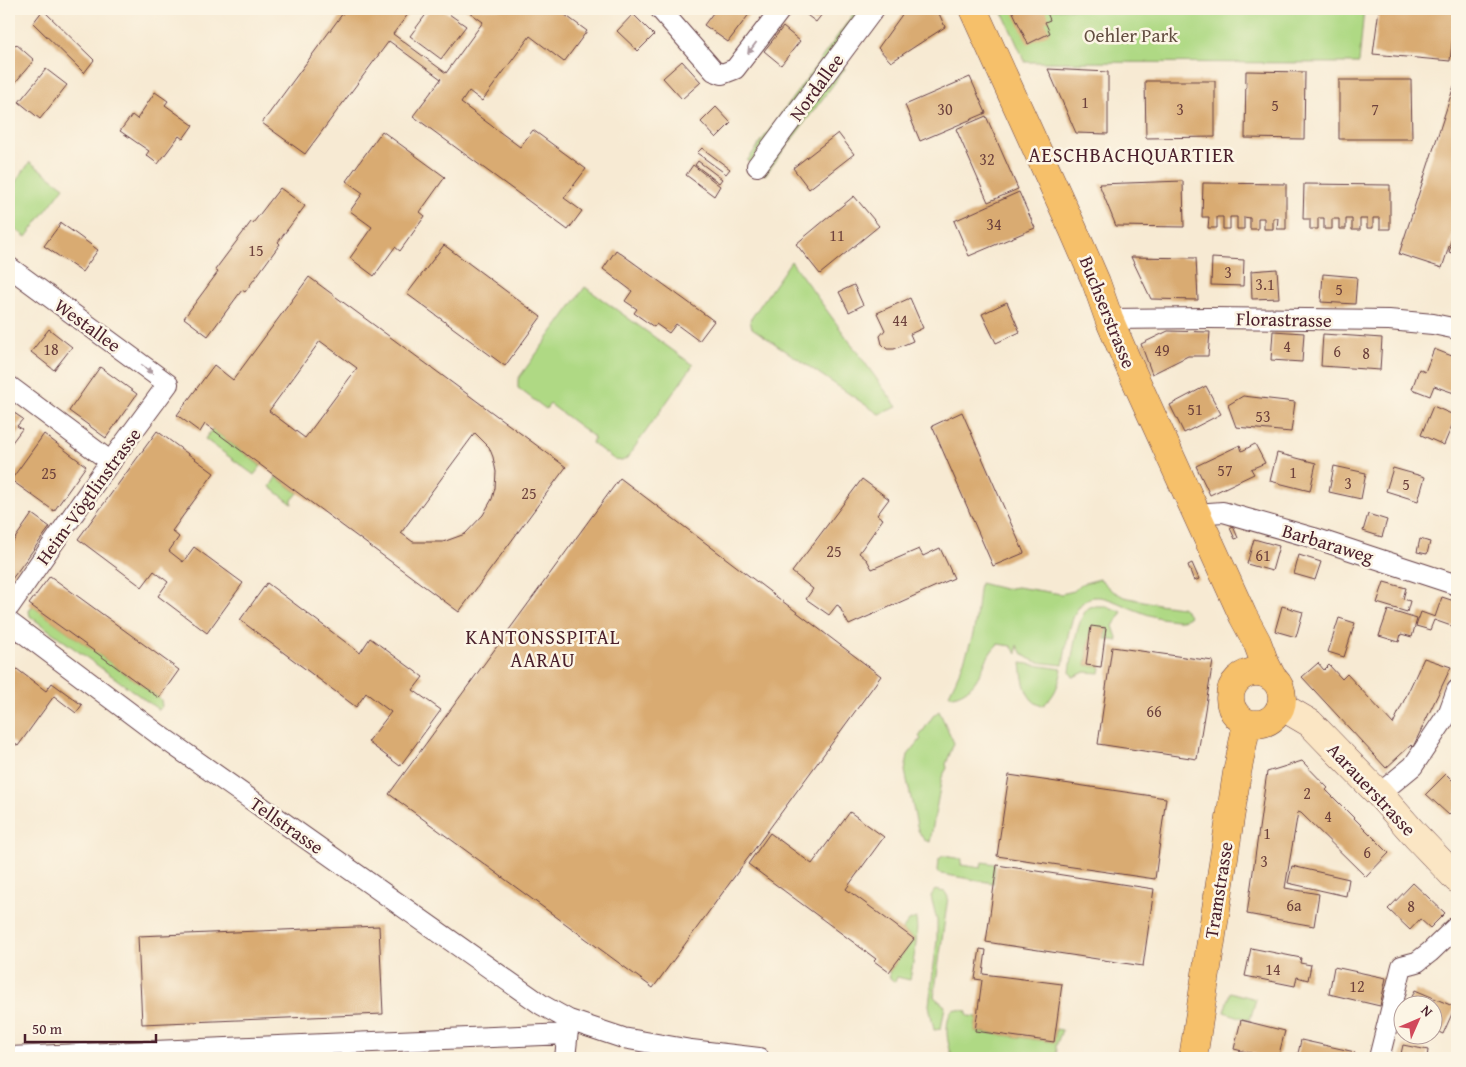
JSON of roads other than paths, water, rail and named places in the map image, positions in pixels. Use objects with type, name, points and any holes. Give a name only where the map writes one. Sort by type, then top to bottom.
[{"type":"main road","name":"Buchserstrasse","points":[[973,9],[1073,229],[1096,282],[1109,319],[1197,516],[1272,677]]},
{"type":"main road","name":"Buchserstrasse","points":[[1239,677],[1243,616]]},
{"type":"main road","points":[[1256,671],[1272,677],[1280,689],[1282,698],[1277,714],[1271,720],[1255,724],[1247,723],[1235,715],[1229,702],[1231,688],[1239,677],[1256,671]]},
{"type":"main road","name":"Aarauerstrasse","points":[[1281,706],[1310,723],[1379,794],[1457,879]]},
{"type":"main road","name":"Tramstrasse","points":[[1193,1058],[1236,773],[1247,723]]},
{"type":"street","points":[[660,9],[714,71],[722,74],[735,69],[781,9]]},
{"type":"street","name":"Nordallee","points":[[757,166],[874,9]]},
{"type":"street","name":"Westallee","points":[[9,267],[168,384]]},
{"type":"street","name":"Florastrasse","points":[[1109,319],[1389,320],[1433,324],[1457,329]]},
{"type":"street","name":"Heim-Vögtlinstrasse","points":[[9,607],[168,384]]},
{"type":"street","points":[[9,386],[111,462]]},
{"type":"street","name":"Barbaraweg","points":[[1197,516],[1223,512],[1314,538],[1457,585]]},
{"type":"street","name":"Tellstrasse","points":[[9,622],[158,734],[542,1005],[568,1027]]},
{"type":"street","points":[[1379,794],[1412,766],[1449,712],[1457,690]]},
{"type":"street","points":[[1380,1058],[1402,966],[1417,962],[1457,926]]},
{"type":"street","points":[[564,1058],[568,1027]]},
{"type":"street","points":[[9,1057],[568,1027],[691,1050],[759,1058]]},
{"type":"district","name":"AESCHBACHQUARTIER","points":[[1132,155]]},
{"type":"district","name":"KANTONSSPITAL AARAU","points":[[543,648]]},
{"type":"park label","name":"Oehler Park","points":[[1131,35]]}]
